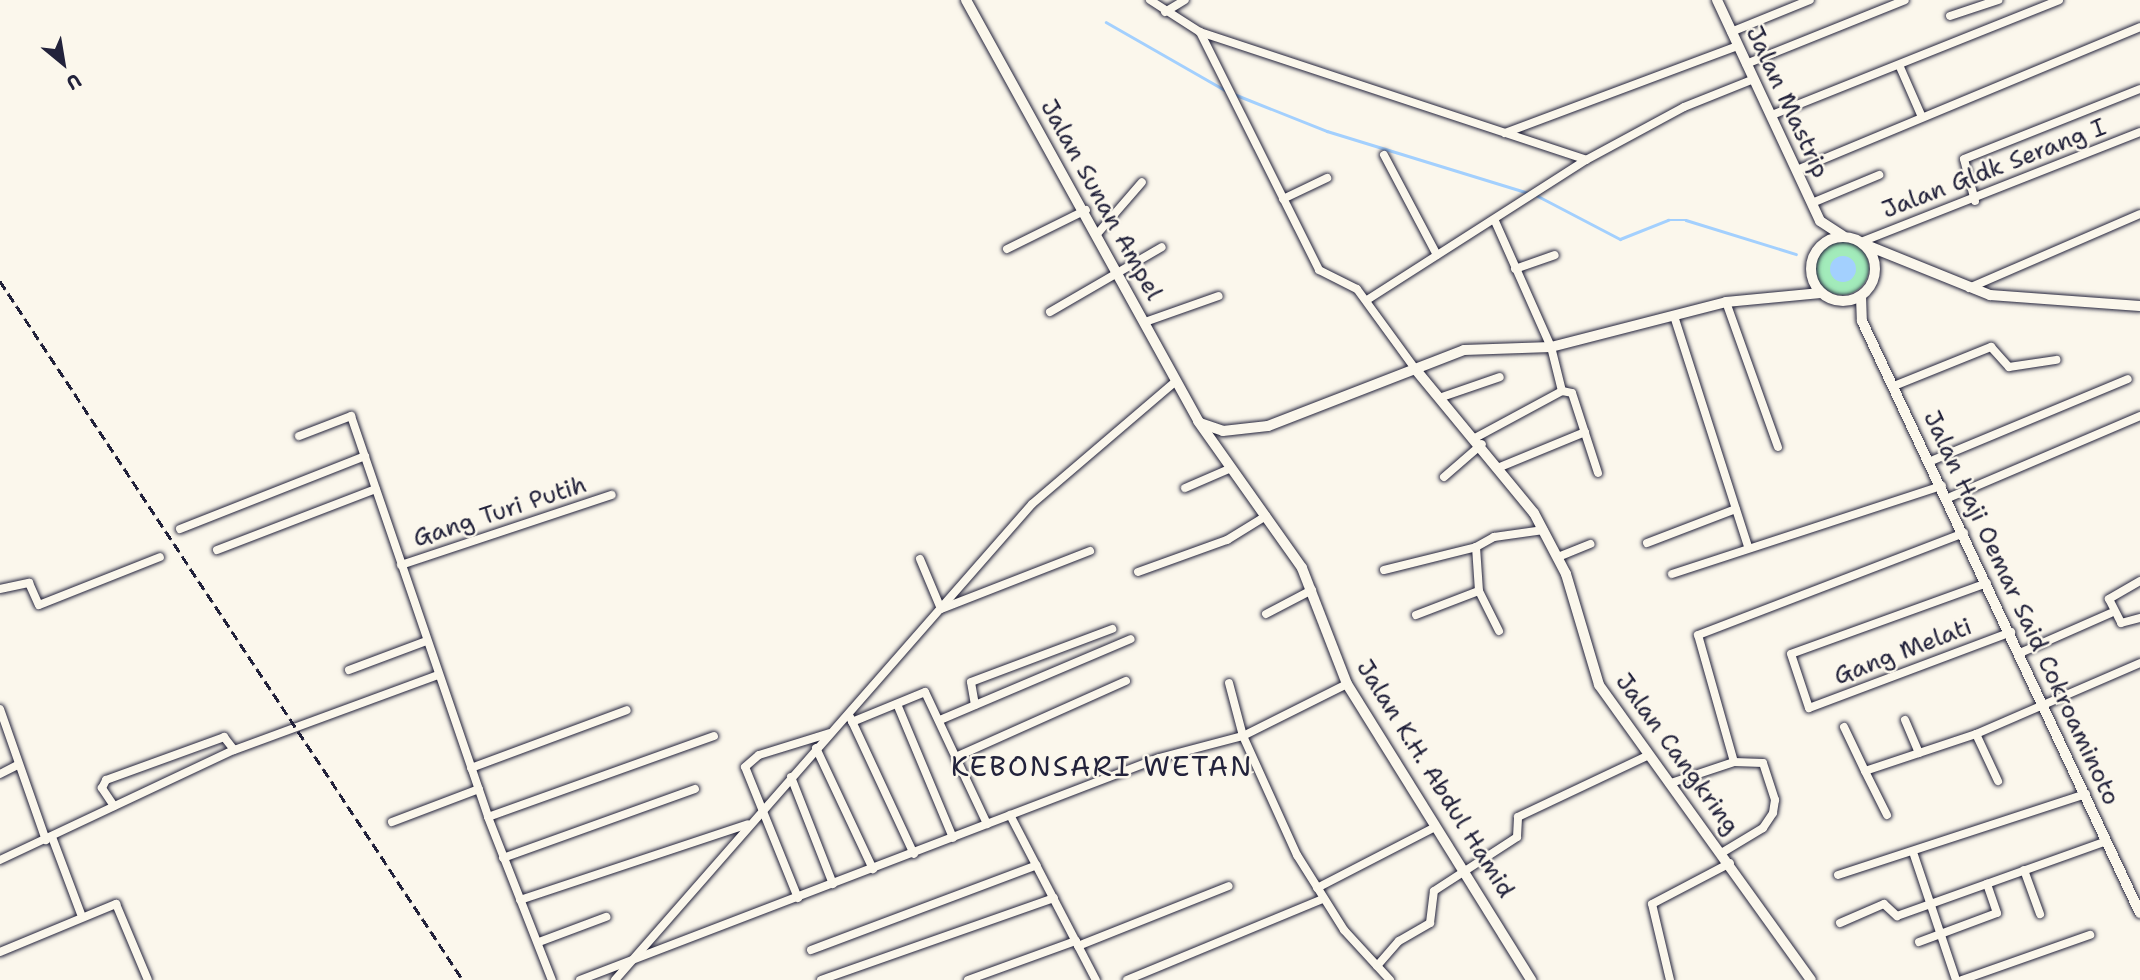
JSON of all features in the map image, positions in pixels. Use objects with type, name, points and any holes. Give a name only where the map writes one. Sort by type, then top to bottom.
[{"type":"main road","name":"Jalan Sunan Ampel","points":[[967,0],[1086,210],[1198,421]]},
{"type":"main road","name":"Jalan Mastrip","points":[[1717,0],[1820,221]]},
{"type":"main road","points":[[1792,292],[1811,275],[1820,221],[1843,236],[1893,252],[1969,289],[2070,305],[2140,306]]},
{"type":"main road","points":[[1817,249],[1843,236]]},
{"type":"main road","points":[[1840,301],[1861,296],[1874,280],[1874,260],[1863,244]]},
{"type":"main road","points":[[1874,260],[1893,252]]},
{"type":"main road","points":[[1811,275],[1821,293]]},
{"type":"main road","points":[[1198,421],[1230,431],[1310,414],[1464,350],[1550,348],[1726,302],[1792,292],[1821,293],[1840,301],[1862,321]]},
{"type":"main road","points":[[1861,296],[1862,321]]},
{"type":"main road","name":"Jalan Haji Oemar Said Cokroaminoto","points":[[1862,321],[1931,461],[2140,913]]},
{"type":"main road","name":"Jalan Cangkring","points":[[1416,370],[1443,397],[1500,467],[1544,530],[1558,558],[1591,670],[1647,755],[1723,852],[1811,980]]},
{"type":"main road","name":"Jalan K.H. Abdul Hamid","points":[[1198,421],[1229,469],[1266,516],[1312,590],[1346,684],[1531,980]]},
{"type":"main road","points":[[1218,453],[1230,431]]},
{"type":"street","points":[[1150,0],[1200,32],[1586,160]]},
{"type":"street","points":[[1165,12],[1185,0]]},
{"type":"street","points":[[1731,32],[1810,0]]},
{"type":"street","points":[[1746,64],[1905,0]]},
{"type":"street","points":[[1950,16],[1998,0]]},
{"type":"street","points":[[1772,114],[1900,67],[2059,0]]},
{"type":"street","points":[[1797,170],[2137,28]]},
{"type":"street","points":[[1200,32],[1319,270],[1367,300],[1416,370]]},
{"type":"street","points":[[1505,133],[1738,46]]},
{"type":"street","points":[[1900,67],[1922,117]]},
{"type":"street","points":[[1367,300],[1528,200],[1586,160],[1684,107],[1754,79]]},
{"type":"street","points":[[1975,201],[1964,159],[2140,89]]},
{"type":"street","name":"Jalan Gldk Serang I","points":[[1863,244],[1975,201],[2140,132]]},
{"type":"street","points":[[1384,155],[1437,255]]},
{"type":"street","points":[[1812,203],[1879,175]]},
{"type":"street","points":[[1283,199],[1327,178]]},
{"type":"street","points":[[1098,233],[1133,197],[1142,182]]},
{"type":"street","points":[[1007,249],[1086,210]]},
{"type":"street","points":[[1969,289],[2140,214]]},
{"type":"street","points":[[1495,221],[1550,348],[1562,391]]},
{"type":"street","points":[[1050,312],[1162,247]]},
{"type":"street","points":[[1515,269],[1555,255]]},
{"type":"street","points":[[1145,322],[1219,296]]},
{"type":"street","points":[[1726,302],[1778,447]]},
{"type":"street","points":[[1674,316],[1748,547]]},
{"type":"street","points":[[1894,386],[1991,346],[2009,368],[2056,360]]},
{"type":"street","points":[[1443,397],[1500,377]]},
{"type":"street","points":[[1931,461],[2128,379]]},
{"type":"street","points":[[615,980],[761,809],[830,733],[850,718],[1032,504],[1176,381]]},
{"type":"street","points":[[1444,477],[1478,441],[1562,391],[1572,393],[1598,473]]},
{"type":"street","points":[[1948,498],[2140,415]]},
{"type":"street","points":[[299,436],[351,416],[488,817],[552,980]]},
{"type":"street","points":[[1500,467],[1585,432]]},
{"type":"street","points":[[180,529],[365,456]]},
{"type":"street","points":[[1185,488],[1229,469]]},
{"type":"street","points":[[1672,574],[1748,547],[1942,486]]},
{"type":"street","points":[[217,550],[376,489]]},
{"type":"street","name":"Gang Turi Putih","points":[[401,565],[612,495]]},
{"type":"street","points":[[1647,542],[1737,509]]},
{"type":"street","points":[[1138,572],[1227,540],[1266,516]]},
{"type":"street","points":[[1384,570],[1475,547],[1494,537],[1544,530]]},
{"type":"street","points":[[1734,762],[1698,635],[1964,533]]},
{"type":"street","points":[[1558,558],[1591,544]]},
{"type":"street","points":[[1475,547],[1479,591],[1499,631]]},
{"type":"street","points":[[940,609],[1090,551]]},
{"type":"street","points":[[0,589],[29,583],[39,605],[160,557]]},
{"type":"street","points":[[919,559],[940,609]]},
{"type":"street","points":[[2140,581],[2111,594],[2110,613],[2120,623],[2140,618]]},
{"type":"street","name":"Gang Melati","points":[[1987,583],[1791,654],[1809,708],[2011,632]]},
{"type":"street","points":[[1266,614],[1312,590]]},
{"type":"street","points":[[1416,615],[1479,591]]},
{"type":"street","points":[[2020,653],[2110,613]]},
{"type":"street","points":[[975,705],[971,682],[1112,629]]},
{"type":"street","points":[[940,720],[1131,639]]},
{"type":"street","points":[[349,670],[426,641]]},
{"type":"street","points":[[1865,771],[1976,734],[2140,663]]},
{"type":"street","points":[[0,860],[234,750],[438,675]]},
{"type":"street","points":[[958,756],[1126,681]]},
{"type":"street","points":[[1229,683],[1243,736],[1317,888],[1323,899],[1390,980]]},
{"type":"street","points":[[580,980],[1159,758],[1243,736],[1346,684]]},
{"type":"street","points":[[850,718],[897,704],[925,692],[958,756],[987,824]]},
{"type":"street","points":[[897,704],[953,838]]},
{"type":"street","points":[[0,709],[18,765],[81,914]]},
{"type":"street","points":[[471,768],[627,710]]},
{"type":"street","points":[[850,718],[914,854]]},
{"type":"street","points":[[1905,720],[1919,753]]},
{"type":"street","points":[[1844,727],[1886,815]]},
{"type":"street","points":[[798,898],[761,809],[746,764],[830,733]]},
{"type":"street","points":[[1976,734],[1998,781]]},
{"type":"street","points":[[488,817],[714,736]]},
{"type":"street","points":[[114,806],[102,788],[106,780],[224,737],[234,750]]},
{"type":"street","points":[[816,748],[873,869]]},
{"type":"street","points":[[1377,966],[1399,941],[1430,923],[1432,893],[1517,838],[1518,817],[1647,755]]},
{"type":"street","points":[[1671,783],[1734,762],[1763,763],[1775,806],[1763,828],[1723,852]]},
{"type":"street","points":[[0,774],[18,765]]},
{"type":"street","points":[[791,777],[833,884]]},
{"type":"street","points":[[392,822],[479,789]]},
{"type":"street","points":[[503,858],[695,789]]},
{"type":"street","points":[[1838,875],[1914,855],[2086,794]]},
{"type":"street","points":[[1010,815],[1096,980]]},
{"type":"street","points":[[520,900],[750,823]]},
{"type":"street","points":[[1317,888],[1435,827]]},
{"type":"street","points":[[1840,923],[1884,904],[1893,917],[2106,841]]},
{"type":"street","points":[[1914,855],[1956,980]]},
{"type":"street","points":[[1670,980],[1652,904],[1730,863]]},
{"type":"street","points":[[811,950],[1037,865]]},
{"type":"street","points":[[2024,870],[2040,914]]},
{"type":"street","points":[[1919,942],[1997,913],[1987,884]]},
{"type":"street","points":[[968,980],[1077,944],[1229,887]]},
{"type":"street","points":[[821,980],[1054,898]]},
{"type":"street","points":[[1127,980],[1323,899]]},
{"type":"street","points":[[0,952],[81,914],[116,904],[148,980]]},
{"type":"street","points":[[539,942],[606,917]]},
{"type":"street","points":[[1962,980],[2090,935]]},
{"type":"green space","points":[[1842,241],[1861,249],[1869,268],[1861,287],[1842,295],[1823,287],[1815,268],[1823,249]]},
{"type":"water","points":[[1843,256],[1852,260],[1856,269],[1852,278],[1843,282],[1834,278],[1830,269],[1834,260]]},
{"type":"waterway","points":[[1106,22],[1228,92]]},
{"type":"waterway","points":[[1234,94],[1327,131],[1529,193]]},
{"type":"waterway","points":[[1536,195],[1620,239],[1668,220],[1686,220],[1796,254]]},
{"type":"railway","points":[[0,281],[463,980]]},
{"type":"district","name":"KEBONSARI WETAN","points":[[1102,766]]}]
